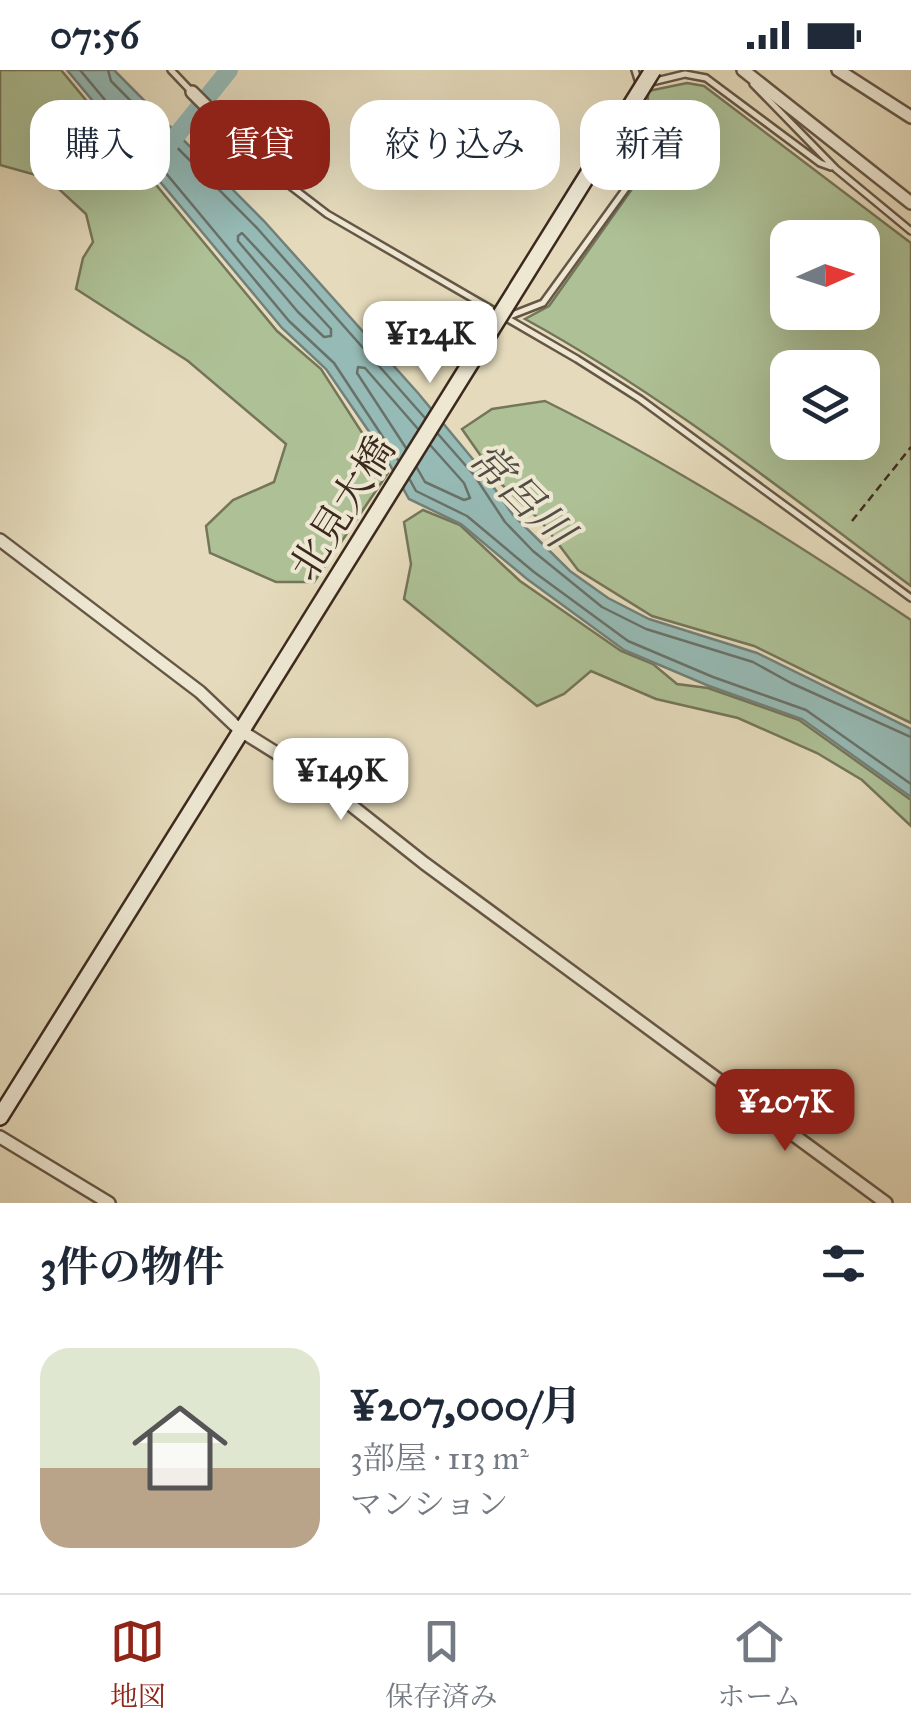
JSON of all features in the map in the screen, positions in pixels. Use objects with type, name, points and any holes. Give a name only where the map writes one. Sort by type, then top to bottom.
[{"type":"street","name":"北見大橋","points":[[0,1117],[654,70]]},
{"type":"street","points":[[742,70],[911,203]]},
{"type":"street","points":[[838,70],[911,117]]},
{"type":"street","points":[[192,92],[200,100]]},
{"type":"street","points":[[0,540],[243,728],[318,779],[424,863],[886,1203]]},
{"type":"street","points":[[0,1137],[109,1203]]},
{"type":"lane","points":[[171,70],[192,92]]},
{"type":"lane","points":[[505,317],[543,303],[627,187],[641,147],[643,116],[635,70]]},
{"type":"lane","points":[[742,70],[836,169],[911,231]]},
{"type":"lane","points":[[640,86],[686,74],[706,78],[820,163],[836,169]]},
{"type":"lane","points":[[295,190],[327,214],[640,399],[911,598]]},
{"type":"path","points":[[852,521],[911,447]]},
{"type":"green space","points":[[0,70],[61,70],[86,100],[30,100],[30,173],[0,165]]},
{"type":"green space","points":[[687,83],[704,86],[911,243],[911,586],[674,412],[525,319],[549,306],[631,190],[720,190],[720,100],[648,100],[648,91]]},
{"type":"green space","points":[[60,190],[160,190],[277,331],[321,369],[388,473],[314,582],[276,582],[210,553],[206,526],[233,500],[274,482],[286,444],[188,361],[76,289],[83,258],[93,242],[86,214]]},
{"type":"green space","points":[[545,401],[731,504],[911,620],[911,723],[754,646],[652,616],[578,570],[541,521],[499,482],[462,429],[492,409]]},
{"type":"green space","points":[[423,510],[460,525],[520,581],[621,651],[653,664],[677,684],[708,688],[799,720],[911,800],[911,826],[862,780],[817,753],[738,718],[656,699],[591,671],[564,694],[537,706],[404,599],[411,564],[404,522]]},
{"type":"water","points":[[67,70],[114,70],[144,100],[92,100]]},
{"type":"water","points":[[170,126],[190,147],[190,190],[233,190],[418,393],[481,469],[513,515],[570,571],[608,598],[649,619],[757,653],[911,729],[911,797],[802,719],[624,650],[527,579],[461,524],[409,499],[381,449],[326,369],[282,328],[167,190]]},
{"type":"waterway","points":[[170,144],[229,70]]},
{"type":"water label","name":"常呂川","points":[[521,495]]}]
